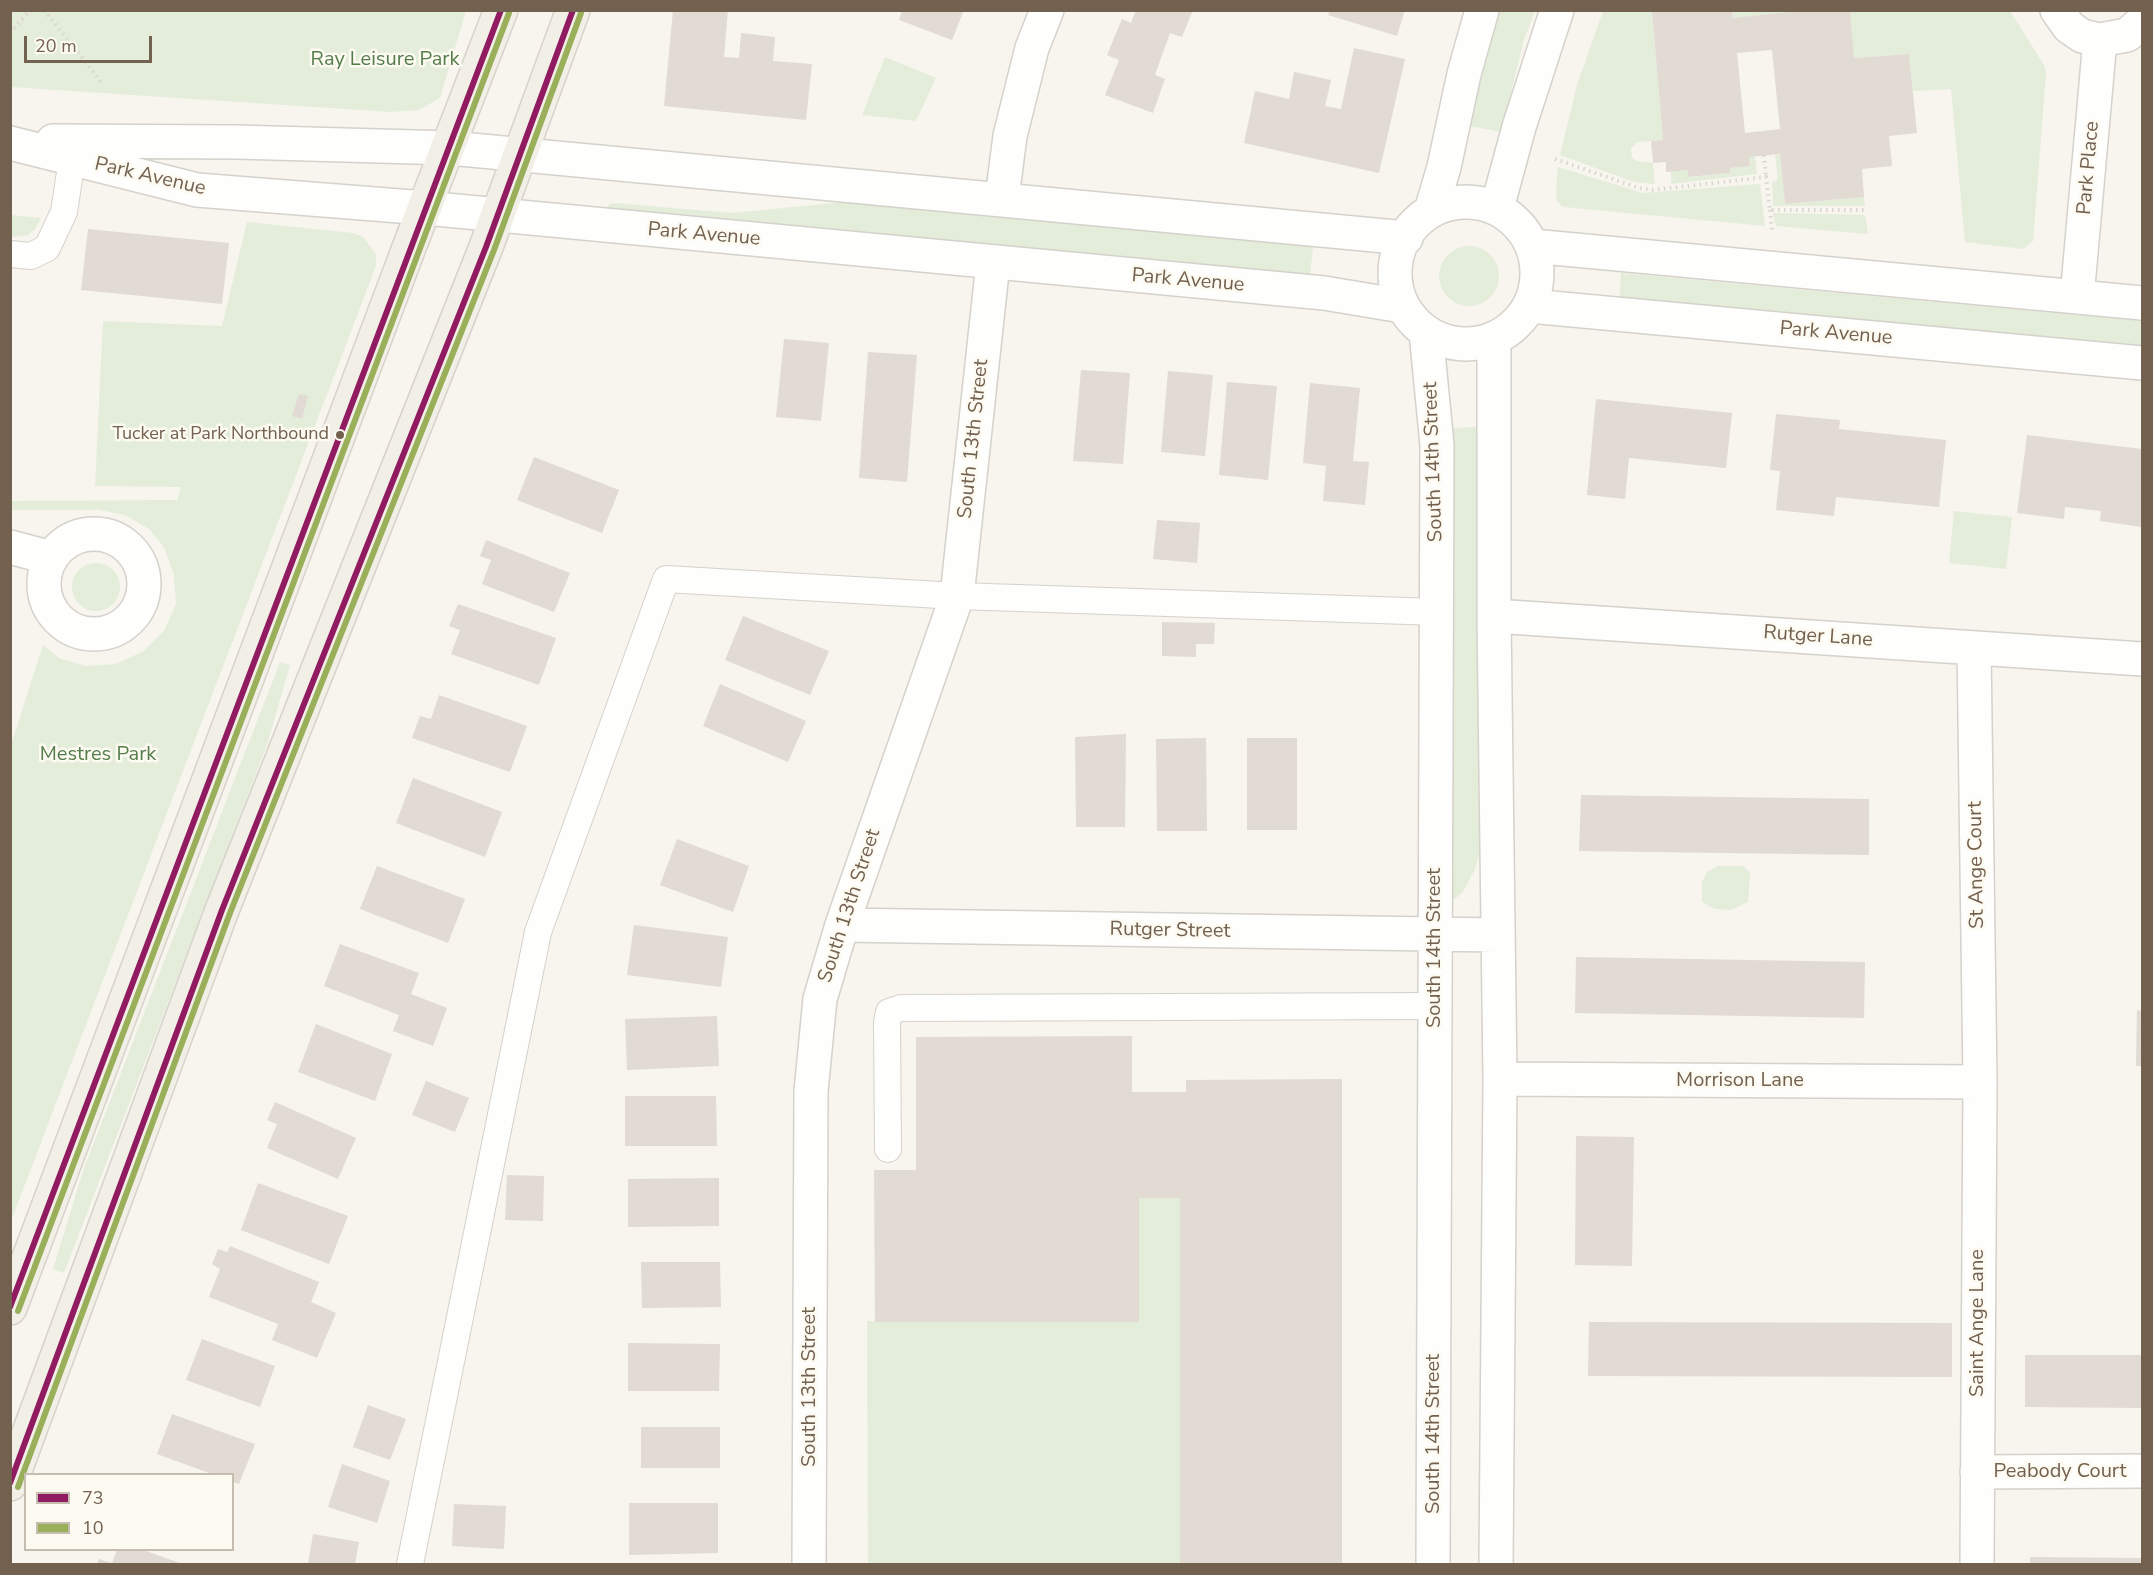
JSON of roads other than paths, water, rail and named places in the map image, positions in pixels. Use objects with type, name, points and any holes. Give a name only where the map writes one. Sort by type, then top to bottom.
[{"type":"main road","points":[[10,1308],[501,10]]},
{"type":"main road","points":[[10,1484],[222,910],[497,215],[573,10]]},
{"type":"street","points":[[1002,198],[1010,136],[1032,48],[1047,10]]},
{"type":"street","points":[[1431,211],[1482,10]]},
{"type":"street","points":[[1497,208],[1557,10]]},
{"type":"street","points":[[2057,10],[2069,27],[2082,36],[2100,40],[2127,35],[2142,22]]},
{"type":"street","name":"Park Place","points":[[2077,297],[2100,40]]},
{"type":"street","name":"Park Avenue","points":[[10,142],[237,142],[450,148],[1002,198],[1406,238]]},
{"type":"street","name":"Park Avenue","points":[[10,142],[197,190],[425,208],[1324,293],[1402,306]]},
{"type":"street","points":[[1474,202],[1497,208],[1517,223],[1532,246],[1537,279],[1530,306],[1518,322],[1494,338],[1470,344],[1454,343],[1426,332],[1402,306],[1395,267],[1398,250],[1417,220],[1431,211],[1449,204],[1474,202]]},
{"type":"street","points":[[1532,246],[2142,303]]},
{"type":"street","name":"South 13th Street","points":[[809,1564],[811,1091],[820,999],[842,925],[957,596],[993,263]]},
{"type":"street","name":"Park Avenue","points":[[1530,306],[2142,363]]},
{"type":"street","name":"South 14th Street","points":[[1426,332],[1437,445],[1438,612],[1433,1564]]},
{"type":"street","points":[[1494,338],[1494,616],[1500,1079],[1496,1564]]},
{"type":"street","points":[[10,547],[51,558]]},
{"type":"street","name":"Rutger Lane","points":[[1494,616],[2142,659]]},
{"type":"street","name":"St Ange Court","points":[[1974,648],[1980,1082]]},
{"type":"street","name":"Rutger Street","points":[[842,925],[1498,935]]},
{"type":"street","name":"Morrison Lane","points":[[1500,1079],[1980,1082]]},
{"type":"street","name":"Saint Ange Lane","points":[[1977,1564],[1980,1082]]},
{"type":"street","name":"Peabody Court","points":[[1977,1472],[2142,1471]]},
{"type":"lane","points":[[10,254],[31,256],[47,248],[64,212],[72,159]]},
{"type":"lane","points":[[410,1564],[538,932],[666,579],[957,596],[1438,612]]},
{"type":"lane","points":[[888,1149],[887,1022],[889,1012],[902,1008],[1435,1006]]},
{"type":"place","name":"Tucker at Park Northbound","points":[[340,435]]},
{"type":"park label","name":"Ray Leisure Park","points":[[385,60]]},
{"type":"park label","name":"Mestres Park","points":[[98,755]]}]
